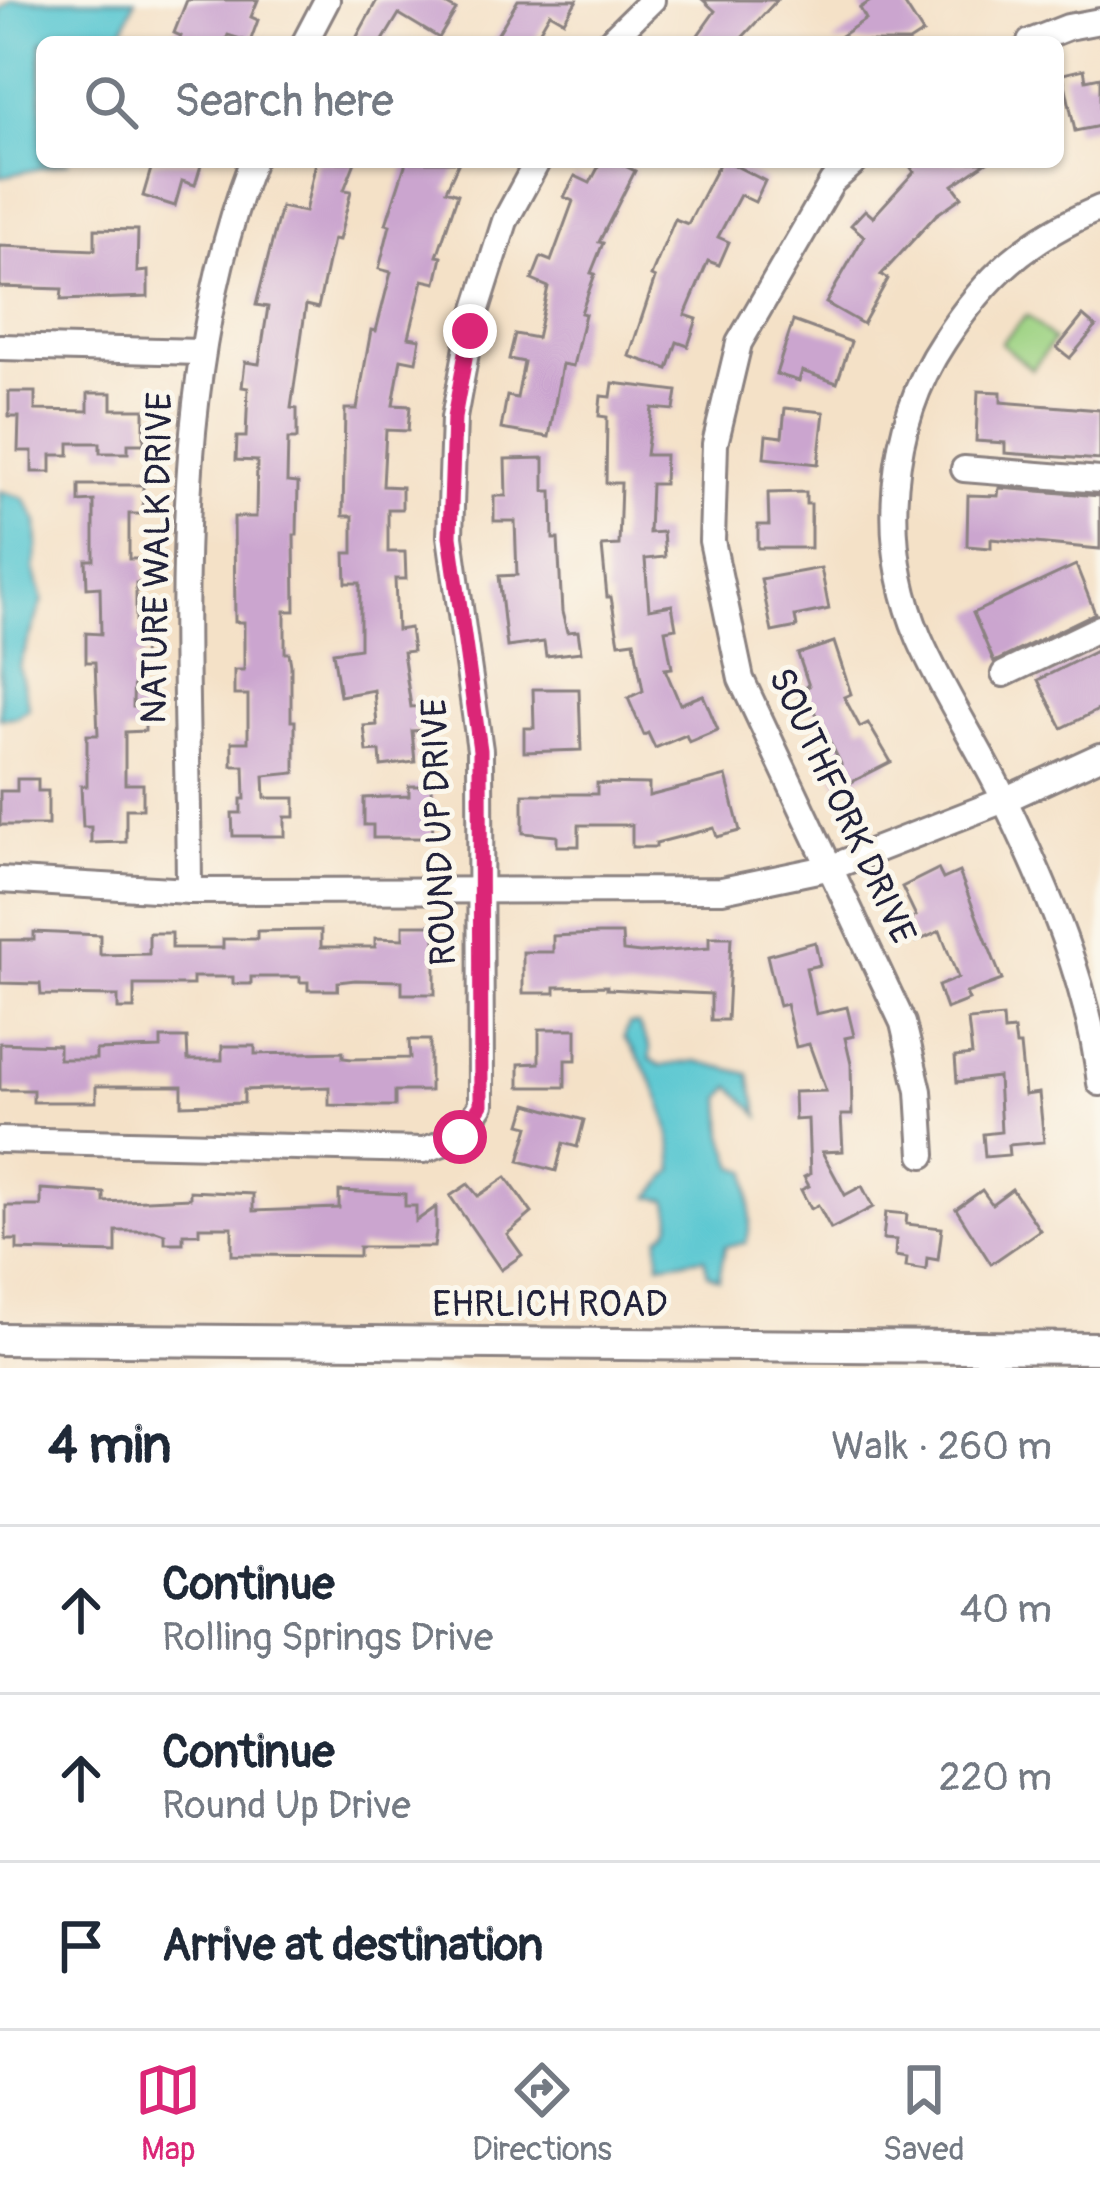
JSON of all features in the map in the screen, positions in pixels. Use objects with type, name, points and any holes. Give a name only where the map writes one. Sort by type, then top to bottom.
[{"type":"main road","name":"EHRLICH ROAD","points":[[0,1340],[1100,1348]]},
{"type":"street","points":[[308,36],[327,0]]},
{"type":"street","points":[[615,36],[652,0]]},
{"type":"street","points":[[1059,0],[1067,27]]},
{"type":"street","points":[[1045,36],[1100,21]]},
{"type":"street","name":"NATURE WALK DRIVE","points":[[189,891],[188,483],[200,352],[231,218],[250,168]]},
{"type":"street","name":"ROUND UP DRIVE","points":[[0,1139],[424,1150],[460,1137],[481,1105],[480,750],[450,536],[454,418],[470,331],[505,221],[534,168]]},
{"type":"street","name":"SOUTHFORK DRIVE","points":[[848,168],[832,182],[739,343],[715,444],[712,542],[741,679],[903,1023],[920,1091],[923,1155]]},
{"type":"street","points":[[1100,208],[1053,228],[977,290],[923,372],[896,462],[897,560],[918,636],[1004,800],[1070,958],[1085,1004],[1100,1083]]},
{"type":"street","points":[[0,347],[200,352]]},
{"type":"street","points":[[964,469],[1100,480]]},
{"type":"street","points":[[1004,674],[1100,628]]},
{"type":"street","points":[[0,880],[189,891],[722,890],[832,867],[1004,800],[1100,755]]},
{"type":"green space","points":[[1027,315],[1054,340],[1032,370],[1001,343]]},
{"type":"water","points":[[11,0],[135,0],[120,36],[36,36],[36,168],[42,168],[0,177],[0,10]]},
{"type":"water","points":[[0,491],[24,498],[37,522],[34,569],[43,600],[19,667],[29,708],[16,717],[0,718]]},
{"type":"water","points":[[629,1024],[638,1024],[650,1059],[661,1066],[696,1061],[749,1074],[759,1115],[731,1086],[722,1098],[724,1135],[735,1167],[748,1171],[750,1216],[746,1243],[725,1246],[719,1279],[708,1274],[704,1258],[659,1264],[659,1237],[672,1216],[667,1200],[650,1197],[674,1170],[673,1151],[660,1100],[624,1037]]},
{"type":"building","points":[[187,0],[258,0],[251,17],[258,20],[252,36],[174,33]]},
{"type":"building","points":[[377,0],[438,0],[456,10],[440,36],[399,14],[386,36],[357,36]]},
{"type":"building","points":[[518,0],[577,0],[564,21],[550,13],[537,36],[497,36]]},
{"type":"building","points":[[703,0],[777,0],[744,36],[697,36],[715,11]]},
{"type":"building","points":[[872,0],[902,0],[923,33],[841,36],[866,19],[860,8]]},
{"type":"building","points":[[1084,69],[1086,80],[1100,77],[1100,126],[1075,131],[1064,74]]},
{"type":"building","points":[[151,168],[200,168],[195,185],[182,181],[175,206],[143,196]]},
{"type":"building","points":[[315,168],[353,168],[344,190],[351,191],[339,240],[333,239],[318,308],[306,305],[291,408],[297,409],[297,439],[288,439],[287,482],[298,483],[295,611],[285,611],[295,773],[264,776],[265,798],[295,798],[295,817],[285,817],[285,836],[233,836],[232,813],[241,813],[241,799],[245,799],[244,766],[232,766],[232,742],[248,742],[248,695],[234,695],[234,670],[244,670],[244,622],[235,622],[234,517],[256,517],[257,461],[236,460],[237,437],[246,437],[248,388],[242,387],[245,362],[259,364],[268,307],[256,305],[281,207],[305,212]]},
{"type":"building","points":[[404,168],[456,168],[446,190],[458,194],[437,256],[442,257],[436,283],[423,280],[409,337],[420,339],[416,362],[401,359],[393,405],[410,406],[408,431],[386,430],[383,486],[402,487],[402,509],[388,509],[388,552],[405,552],[406,579],[395,579],[397,630],[410,628],[413,651],[403,652],[411,707],[426,706],[428,730],[412,731],[415,762],[381,766],[380,751],[367,752],[364,726],[377,725],[374,690],[340,696],[333,652],[360,648],[360,583],[346,583],[345,553],[353,553],[353,516],[343,516],[345,409],[357,409],[371,330],[376,331],[391,272],[379,269],[390,225],[386,224]]},
{"type":"building","points":[[598,168],[635,171],[599,242],[603,243],[581,313],[585,314],[573,366],[562,364],[549,437],[501,429],[507,396],[517,398],[524,362],[509,359],[515,334],[537,338],[548,287],[532,280],[541,257],[551,261],[573,201],[564,197],[575,176],[590,183]]},
{"type":"building","points":[[717,168],[740,168],[765,181],[755,202],[740,195],[718,237],[729,242],[719,265],[708,261],[685,315],[697,319],[688,346],[677,342],[668,369],[629,356],[655,278],[651,276],[675,219],[688,224]]},
{"type":"building","points":[[911,168],[978,168],[953,185],[962,197],[936,215],[881,275],[888,279],[863,324],[826,303],[864,236],[851,225],[865,210],[873,217],[914,172]]},
{"type":"building","points":[[95,229],[138,230],[137,272],[148,271],[148,297],[61,300],[62,289],[0,287],[0,246],[95,250]]},
{"type":"building","points":[[1083,316],[1096,327],[1070,358],[1057,348]]},
{"type":"building","points":[[793,321],[851,342],[837,383],[802,371],[799,381],[776,374]]},
{"type":"building","points":[[613,383],[677,391],[674,410],[652,408],[646,455],[665,455],[664,484],[651,484],[649,533],[663,532],[665,557],[645,559],[649,609],[672,605],[676,628],[665,630],[672,668],[665,669],[680,704],[703,695],[718,730],[689,742],[686,735],[655,748],[628,698],[643,691],[634,641],[619,643],[611,597],[607,597],[602,546],[619,545],[621,483],[606,483],[607,417],[599,416],[601,396],[611,397]]},
{"type":"building","points":[[978,391],[1001,392],[1001,402],[1100,410],[1100,460],[1005,453],[1005,443],[976,441]]},
{"type":"building","points":[[9,392],[35,392],[35,410],[88,411],[88,393],[112,393],[112,409],[144,409],[144,444],[128,444],[128,453],[100,453],[100,443],[69,443],[69,455],[51,455],[51,472],[32,472],[32,451],[18,451],[19,417],[9,417]]},
{"type":"building","points":[[785,408],[824,412],[818,464],[764,458],[766,435],[782,437]]},
{"type":"building","points":[[544,458],[544,491],[552,491],[553,539],[558,539],[562,612],[567,632],[578,631],[581,652],[546,656],[544,642],[507,647],[499,576],[517,575],[515,521],[494,521],[494,496],[506,496],[505,459]]},
{"type":"building","points":[[79,485],[143,485],[143,514],[129,514],[129,559],[143,559],[144,583],[136,583],[136,634],[144,634],[143,658],[134,658],[133,707],[145,707],[145,731],[125,732],[125,784],[143,784],[143,809],[126,809],[126,842],[91,843],[91,827],[83,827],[81,786],[87,786],[87,735],[98,735],[95,662],[86,662],[86,633],[101,634],[100,587],[87,588],[86,560],[94,560],[94,501],[79,502]]},
{"type":"building","points":[[999,488],[1100,496],[1100,549],[991,539],[991,548],[967,546],[968,495],[998,496]]},
{"type":"building","points":[[806,492],[806,504],[811,504],[811,548],[758,548],[758,525],[769,525],[768,493]]},
{"type":"building","points":[[1076,565],[1095,613],[994,662],[973,613]]},
{"type":"building","points":[[821,568],[829,609],[795,616],[797,627],[772,632],[761,579]]},
{"type":"building","points":[[834,642],[851,694],[844,697],[860,727],[868,723],[891,762],[840,788],[831,769],[841,764],[813,707],[803,710],[797,690],[809,686],[798,654]]},
{"type":"building","points":[[1100,649],[1100,709],[1062,728],[1038,680]]},
{"type":"building","points":[[533,689],[579,689],[581,750],[524,752],[524,728],[534,728]]},
{"type":"building","points":[[726,776],[740,831],[717,837],[714,828],[656,843],[656,847],[632,847],[632,825],[579,825],[579,846],[557,846],[557,836],[523,833],[523,794],[597,794],[597,783],[649,784],[649,796]]},
{"type":"building","points":[[17,779],[38,779],[38,791],[48,791],[48,825],[0,825],[0,791],[17,791]]},
{"type":"building","points":[[409,786],[431,786],[433,838],[373,838],[373,825],[364,825],[364,798],[409,796]]},
{"type":"building","points":[[938,869],[943,879],[959,872],[1002,980],[966,993],[969,1000],[946,1009],[938,986],[958,978],[940,931],[916,942],[906,921],[916,916],[902,887]]},
{"type":"building","points":[[403,925],[435,925],[435,994],[402,994],[402,981],[355,980],[338,982],[338,990],[308,990],[308,982],[300,982],[300,977],[251,977],[251,984],[233,984],[233,977],[193,977],[193,985],[134,985],[134,1009],[118,1009],[118,996],[41,995],[40,984],[0,983],[0,940],[34,940],[34,932],[100,935],[100,955],[149,954],[149,933],[172,933],[172,948],[223,948],[223,939],[257,939],[257,931],[321,930],[321,947],[375,947],[375,938],[403,939]]},
{"type":"building","points":[[622,934],[623,951],[640,953],[709,948],[709,937],[731,937],[727,1020],[711,1020],[711,994],[607,986],[523,993],[523,952],[553,952],[553,936]]},
{"type":"building","points":[[815,942],[820,965],[806,968],[816,1014],[847,1007],[854,1036],[845,1038],[851,1064],[852,1115],[841,1115],[843,1151],[822,1152],[845,1195],[862,1186],[873,1207],[831,1229],[818,1205],[811,1209],[801,1190],[809,1186],[804,1177],[810,1174],[808,1119],[795,1120],[794,1092],[826,1091],[809,1044],[796,1047],[786,1004],[779,1006],[767,955]]},
{"type":"building","points":[[1003,1017],[1004,1031],[1014,1030],[1016,1045],[1020,1045],[1025,1095],[1039,1093],[1044,1142],[1008,1145],[1009,1155],[985,1157],[983,1134],[1001,1132],[998,1077],[957,1082],[955,1057],[972,1055],[968,1020]]},
{"type":"building","points":[[539,1029],[576,1029],[576,1060],[565,1060],[565,1087],[519,1087],[519,1064],[539,1063]]},
{"type":"building","points":[[161,1038],[187,1038],[188,1060],[222,1060],[222,1046],[255,1046],[255,1054],[343,1052],[343,1058],[352,1059],[410,1058],[409,1040],[430,1040],[430,1091],[395,1091],[395,1106],[374,1106],[329,1105],[329,1087],[244,1090],[244,1103],[182,1105],[182,1086],[96,1086],[96,1102],[33,1102],[33,1090],[0,1090],[0,1043],[59,1045],[59,1059],[96,1059],[96,1050],[161,1048]]},
{"type":"building","points":[[527,1104],[584,1120],[577,1147],[563,1143],[556,1171],[519,1161],[529,1126],[521,1124]]},
{"type":"building","points":[[506,1177],[532,1213],[507,1234],[522,1255],[501,1270],[450,1196],[468,1184],[478,1196]]},
{"type":"building","points":[[41,1189],[104,1193],[104,1202],[190,1198],[190,1191],[253,1194],[253,1211],[339,1208],[339,1191],[405,1194],[405,1206],[416,1206],[416,1221],[436,1207],[436,1232],[434,1247],[359,1247],[359,1256],[232,1255],[232,1227],[199,1227],[199,1234],[183,1234],[183,1243],[165,1243],[165,1234],[156,1231],[116,1231],[116,1253],[17,1250],[17,1240],[6,1240],[6,1206],[41,1206]]},
{"type":"building","points":[[1012,1189],[1040,1230],[991,1264],[956,1209],[982,1190],[992,1204]]},
{"type":"building","points":[[886,1212],[907,1214],[906,1224],[942,1228],[938,1260],[927,1258],[926,1270],[906,1267],[907,1258],[895,1256],[896,1240],[883,1239]]},
{"type":"route","points":[[460,1137],[481,1105],[480,750],[450,536],[454,418],[470,331]]}]
